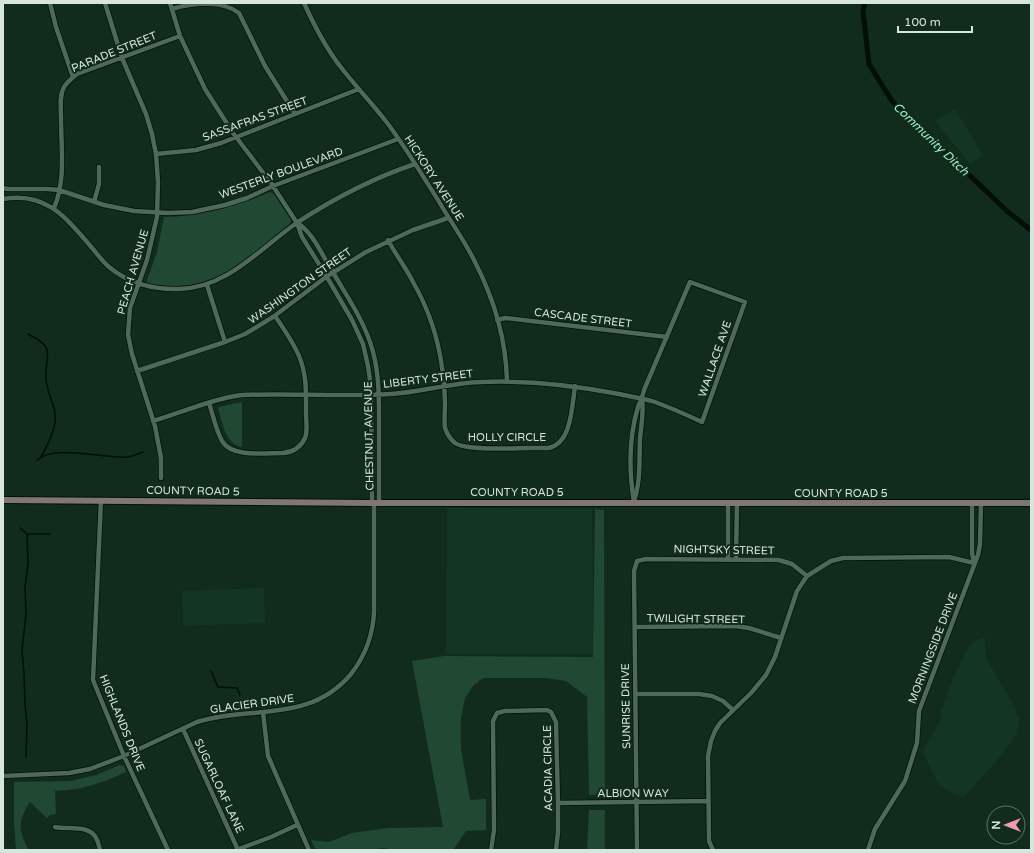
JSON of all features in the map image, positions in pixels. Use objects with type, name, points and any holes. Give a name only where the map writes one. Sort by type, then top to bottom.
[{"type":"street","points":[[50,3],[56,27],[73,77]]},
{"type":"street","name":"PEACH AVENUE","points":[[105,3],[122,58],[146,114],[156,154],[158,182],[157,212],[152,243],[130,308],[128,334],[132,354],[153,421],[161,458],[161,478]]},
{"type":"street","name":"CHESTNUT AVENUE","points":[[170,3],[180,36],[205,89],[219,113],[273,186],[297,223],[302,237],[352,320],[363,344],[369,371],[371,394],[375,502]]},
{"type":"street","name":"HICKORY AVENUE","points":[[304,3],[313,22],[339,65],[377,110],[398,138],[475,262],[492,300],[508,381]]},
{"type":"street","points":[[172,9],[192,5],[224,4],[235,9],[239,13],[265,66],[296,114]]},
{"type":"street","name":"PARADE STREET","points":[[54,208],[58,199],[61,174],[61,96],[64,87],[73,77],[180,36]]},
{"type":"street","name":"SASSAFRAS STREET","points":[[156,154],[196,150],[221,143],[359,89]]},
{"type":"street","name":"WESTERLY BOULEVARD","points":[[3,188],[59,190],[94,202],[134,211],[192,212],[247,198],[273,186],[398,138]]},
{"type":"street","points":[[3,199],[28,198],[42,202],[54,208],[82,236],[108,266],[118,274],[139,284],[162,289],[179,290],[207,284],[228,275],[297,223],[324,206],[356,188],[414,164]]},
{"type":"street","points":[[94,202],[99,184],[99,168]]},
{"type":"street","name":"WASHINGTON STREET","points":[[137,371],[225,342],[254,330],[276,316],[332,272],[366,252],[388,240],[448,218]]},
{"type":"street","name":"CHESTNUT AVENUE","points":[[297,223],[308,233],[332,272],[356,312],[370,342],[376,369],[379,394],[375,502]]},
{"type":"street","points":[[388,240],[413,281],[426,308],[435,334],[442,366],[444,386]]},
{"type":"street","name":"WALLACE AVE","points":[[666,337],[690,282],[744,302],[702,422]]},
{"type":"street","points":[[207,284],[225,342]]},
{"type":"street","points":[[209,403],[222,441],[227,448],[233,451],[240,453],[283,453],[296,449],[301,444],[305,437],[306,429],[306,383],[299,356],[276,316]]},
{"type":"street","name":"CASCADE STREET","points":[[497,320],[505,318],[666,337]]},
{"type":"street","points":[[634,502],[631,487],[633,437],[638,406],[666,337]]},
{"type":"street","name":"LIBERTY STREET","points":[[153,421],[232,396],[392,394],[444,386],[508,381],[575,386],[653,401],[702,422]]},
{"type":"street","name":"HOLLY CIRCLE","points":[[444,386],[445,427],[448,435],[456,444],[462,446],[528,448],[549,448],[557,445],[563,440],[567,432],[575,386]]},
{"type":"street","points":[[634,502],[638,489],[640,445],[644,408],[642,399]]},
{"type":"street","name":"COUNTY ROAD 5","points":[[3,500],[1031,503]]},
{"type":"street","name":"HIGHLANDS DRIVE","points":[[102,500],[93,680],[124,756],[168,850]]},
{"type":"street","name":"GLACIER DRIVE","points":[[3,776],[79,772],[124,756],[183,729],[209,719],[300,707],[326,696],[346,680],[362,658],[370,637],[374,619],[375,502]]},
{"type":"street","points":[[728,503],[728,559]]},
{"type":"street","points":[[736,503],[736,559]]},
{"type":"street","name":"MORNINGSIDE DRIVE","points":[[972,503],[972,554],[974,563]]},
{"type":"street","name":"MORNINGSIDE DRIVE","points":[[868,850],[876,829],[905,781],[917,744],[919,711],[978,555],[980,544],[981,504]]},
{"type":"street","points":[[712,850],[709,841],[708,801],[708,756],[710,741],[720,723],[751,693],[766,675],[781,638],[797,591],[807,576],[831,561],[843,558],[949,557],[974,563]]},
{"type":"street","name":"NIGHTSKY STREET","points":[[637,561],[646,558],[780,560],[792,564],[807,576]]},
{"type":"street","name":"SUNRISE DRIVE","points":[[637,561],[634,571],[637,850]]},
{"type":"street","name":"TWILIGHT STREET","points":[[635,626],[735,626],[749,628],[781,638]]},
{"type":"street","points":[[635,694],[699,694],[712,696],[723,701],[734,710]]},
{"type":"street","name":"ACADIA CIRCLE","points":[[491,850],[494,830],[493,721],[497,713],[505,711],[547,710],[551,712],[556,722],[558,802],[558,832],[556,850]]},
{"type":"street","points":[[263,712],[268,756],[309,850]]},
{"type":"street","name":"SUGARLOAF LANE","points":[[183,729],[237,850]]},
{"type":"street","name":"ALBION WAY","points":[[558,802],[708,801]]},
{"type":"street","points":[[237,850],[271,837],[297,824]]},
{"type":"street","points":[[55,827],[63,829],[85,829],[89,831],[96,837],[100,850]]},
{"type":"shaded area","points":[[955,109],[983,155],[970,164],[935,121]]},
{"type":"shaded area","points":[[270,192],[274,194],[291,220],[290,224],[241,263],[208,281],[190,285],[169,286],[146,283],[157,252],[164,217],[192,215],[218,209],[244,202]]},
{"type":"shaded area","points":[[242,402],[242,447],[236,445],[228,437],[218,409],[219,407]]},
{"type":"shaded area","points":[[447,508],[592,509],[594,654],[446,654]]},
{"type":"shaded area","points":[[595,509],[604,510],[605,794],[589,795],[587,697],[566,681],[545,678],[483,678],[473,686],[465,698],[461,719],[461,749],[470,800],[486,799],[486,830],[466,831],[453,850],[392,850],[384,848],[368,850],[316,850],[311,840],[329,842],[352,833],[388,828],[443,827],[412,661],[444,656],[593,657]]},
{"type":"shaded area","points":[[264,588],[265,623],[183,626],[182,591]]},
{"type":"shaded area","points":[[985,638],[987,660],[1013,703],[1019,720],[1016,735],[1001,756],[964,797],[955,795],[938,784],[923,753],[926,745],[940,722],[941,712],[951,683],[968,647],[978,639]]},
{"type":"shaded area","points":[[120,765],[124,766],[126,772],[92,785],[55,791],[56,814],[50,815],[47,818],[30,802],[23,814],[21,826],[25,843],[29,850],[16,850],[14,824],[14,782],[70,781],[96,775]]},
{"type":"shaded area","points":[[589,810],[605,810],[605,850],[587,850]]},
{"type":"waterway","name":"Community Ditch","points":[[865,3],[863,11],[869,64],[892,101],[1008,212],[1031,230]]},
{"type":"waterway","points":[[28,334],[38,339],[46,347],[46,382],[55,413],[55,424],[41,457]]},
{"type":"waterway","points":[[37,460],[45,455],[56,453],[81,453],[128,457],[143,452]]},
{"type":"waterway","points":[[20,528],[27,534],[28,563],[25,588],[26,614],[22,650],[27,725],[26,757]]},
{"type":"waterway","points":[[28,534],[50,534]]},
{"type":"waterway","points":[[211,671],[218,687],[237,688],[240,695]]}]
